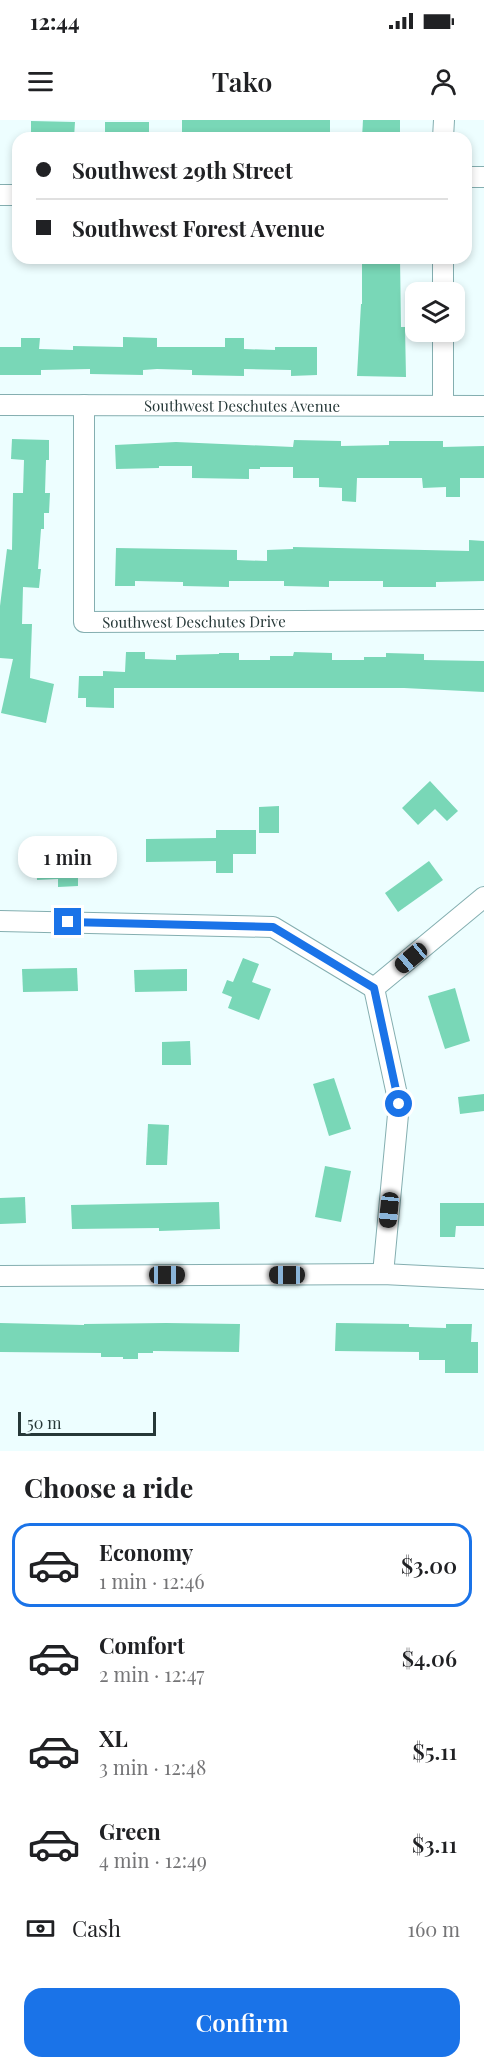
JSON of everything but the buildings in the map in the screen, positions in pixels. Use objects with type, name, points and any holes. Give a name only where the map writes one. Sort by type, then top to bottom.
[{"type":"street","points":[[443,264],[443,282]]},
{"type":"street","points":[[443,342],[443,405]]},
{"type":"street","name":"Southwest Deschutes Avenue","points":[[0,405],[484,406]]},
{"type":"street","name":"Southwest Deschutes Drive","points":[[84,405],[84,622],[484,620]]},
{"type":"street","points":[[374,988],[484,897]]},
{"type":"street","points":[[0,921],[273,927],[374,988],[399,1104],[383,1274]]},
{"type":"street","points":[[0,1276],[383,1274],[484,1279]]},
{"type":"route","points":[[68,922],[273,927],[374,988],[399,1104]]}]
